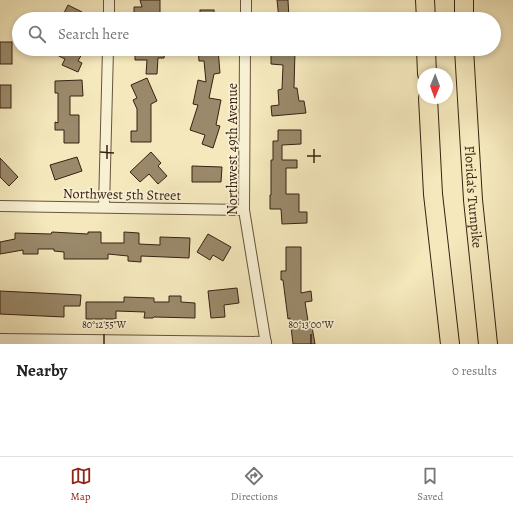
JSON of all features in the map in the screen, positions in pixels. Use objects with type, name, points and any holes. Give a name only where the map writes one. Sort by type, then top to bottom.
[{"type":"highway","points":[[425,0],[426,12]]},
{"type":"highway","points":[[464,0],[464,12]]},
{"type":"highway","points":[[426,56],[427,68]]},
{"type":"highway","name":"Florida's Turnpike","points":[[464,56],[473,200],[488,344]]},
{"type":"highway","points":[[428,104],[433,194],[450,344]]},
{"type":"street","points":[[108,12],[109,0]]},
{"type":"street","points":[[246,0],[246,12]]},
{"type":"street","points":[[104,207],[108,56]]},
{"type":"street","name":"Northwest 49th Avenue","points":[[245,56],[244,210],[266,343]]},
{"type":"street","name":"Northwest 5th Street","points":[[0,206],[244,210]]},
{"type":"street","points":[[0,339],[266,343]]},
{"type":"building","points":[[140,0],[160,0],[160,12],[134,12],[134,7],[142,7]]},
{"type":"building","points":[[277,0],[288,0],[289,12],[278,12]]},
{"type":"building","points":[[68,5],[82,12],[64,12]]},
{"type":"building","points":[[200,10],[214,10],[214,12],[200,12]]},
{"type":"building","points":[[0,42],[12,42],[12,64],[0,64]]},
{"type":"building","points":[[59,56],[81,56],[78,61],[82,63],[78,72],[62,65],[65,59]]},
{"type":"building","points":[[135,56],[164,56],[164,58],[158,58],[157,74],[146,74],[147,60],[135,60]]},
{"type":"building","points":[[199,56],[219,56],[220,73],[214,74],[209,98],[221,100],[216,125],[220,126],[213,148],[202,144],[205,135],[190,130],[198,105],[193,104],[198,80],[206,82],[204,61],[199,61]]},
{"type":"building","points":[[271,56],[295,56],[294,88],[297,88],[299,101],[304,101],[306,113],[272,116],[271,106],[279,105],[278,90],[282,89],[283,65],[271,64]]},
{"type":"building","points":[[147,78],[157,101],[151,104],[151,142],[131,142],[131,131],[137,131],[137,109],[133,100],[137,98],[131,85]]},
{"type":"building","points":[[82,80],[83,96],[70,96],[70,115],[79,115],[79,143],[64,143],[64,130],[55,130],[55,122],[58,123],[58,93],[55,93],[55,81]]},
{"type":"building","points":[[0,85],[11,85],[11,108],[0,108]]},
{"type":"building","points":[[278,130],[301,130],[301,144],[282,145],[282,160],[297,160],[297,168],[286,168],[286,194],[299,194],[299,212],[307,212],[307,223],[282,224],[281,209],[270,209],[271,160],[273,160],[273,141],[278,141]]},
{"type":"building","points":[[151,152],[161,163],[158,166],[167,176],[158,184],[149,174],[140,182],[130,172]]},
{"type":"building","points":[[77,157],[82,171],[55,180],[50,165]]},
{"type":"building","points":[[0,158],[18,177],[9,186],[0,177]]},
{"type":"building","points":[[192,166],[222,167],[221,182],[192,182]]},
{"type":"building","points":[[52,232],[88,234],[88,232],[101,232],[101,243],[124,243],[124,232],[139,233],[139,244],[160,245],[160,237],[190,238],[189,258],[141,256],[141,262],[128,261],[128,256],[108,254],[108,259],[64,259],[64,252],[54,251],[54,249],[38,249],[38,254],[23,254],[23,250],[0,254],[0,242],[15,239],[15,233],[51,234]]},
{"type":"building","points":[[208,234],[231,247],[223,261],[213,255],[210,260],[197,252]]},
{"type":"building","points":[[286,247],[301,247],[301,293],[311,291],[312,301],[305,302],[308,321],[311,321],[315,344],[293,344],[283,280],[281,280],[281,271],[286,271]]},
{"type":"building","points":[[237,288],[239,303],[224,305],[225,317],[211,318],[208,291]]},
{"type":"building","points":[[0,291],[81,295],[80,306],[64,306],[64,317],[0,314]]},
{"type":"building","points":[[169,296],[181,296],[181,302],[195,303],[195,318],[144,318],[145,312],[116,311],[116,319],[86,319],[86,302],[124,302],[124,297],[154,298],[154,302],[169,302]]}]
